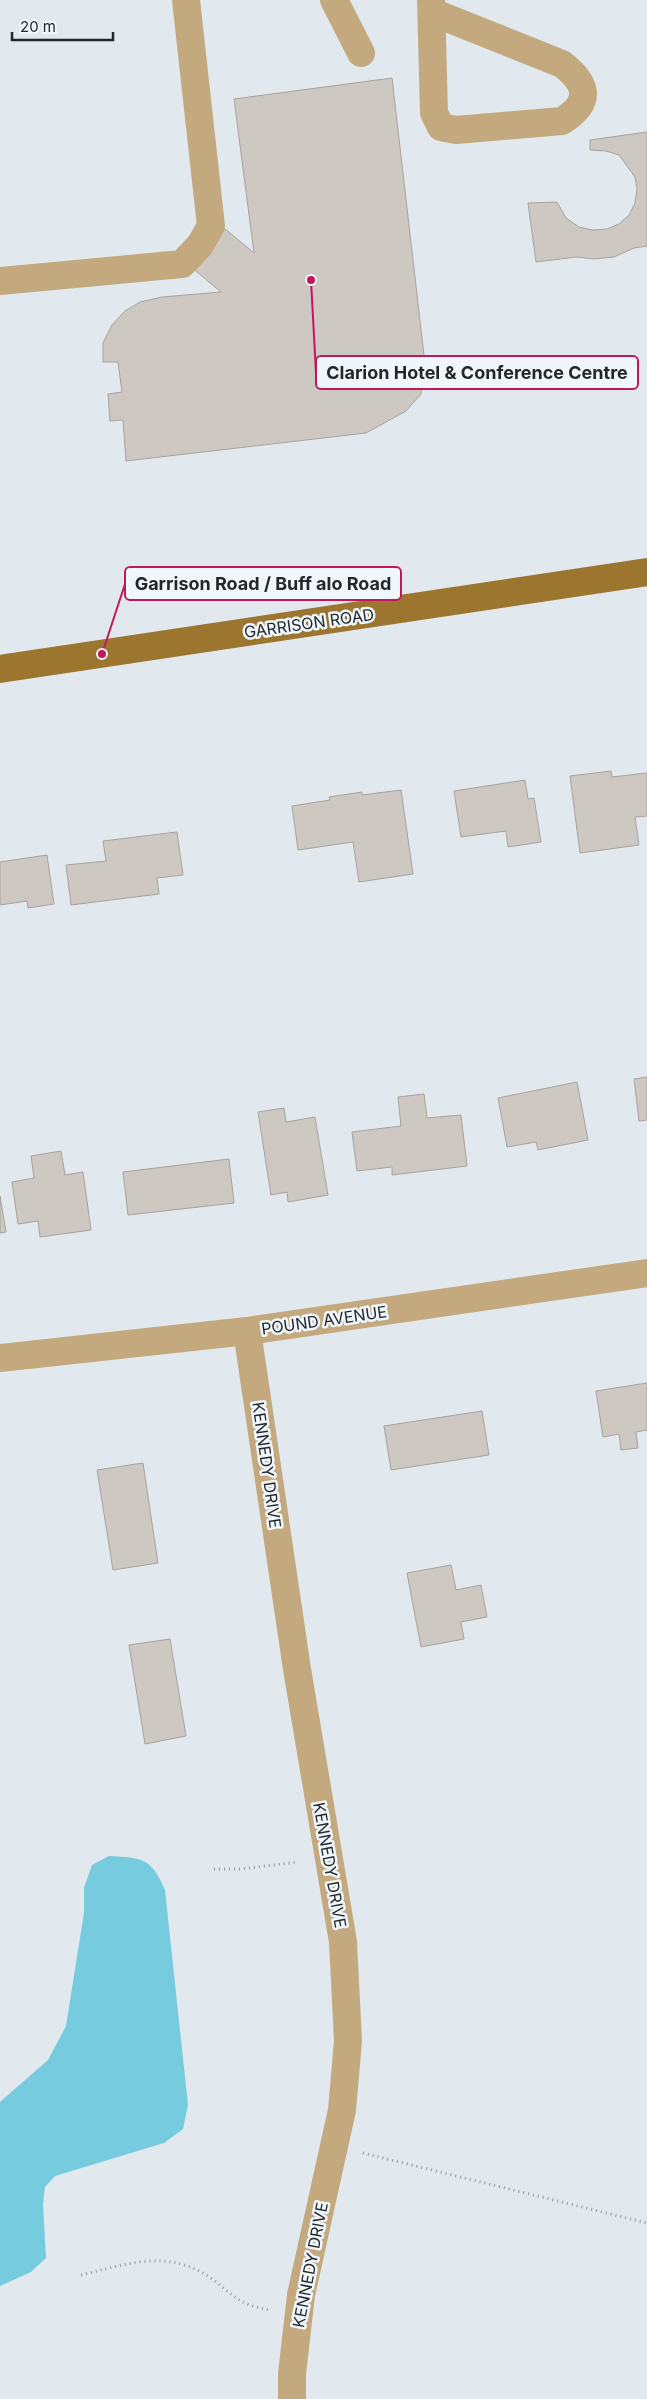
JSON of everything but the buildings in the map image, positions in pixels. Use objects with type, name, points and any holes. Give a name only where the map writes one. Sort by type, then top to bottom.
[{"type":"main road","name":"GARRISON ROAD","points":[[0,669],[647,572]]},
{"type":"street","points":[[0,281],[182,264],[200,245],[211,226],[186,0]]},
{"type":"street","points":[[334,0],[361,53]]},
{"type":"street","points":[[432,6],[562,64],[577,75],[583,87],[580,104],[573,114],[562,121],[456,130],[441,126],[434,112],[432,6]]},
{"type":"street","name":"POUND AVENUE","points":[[0,1358],[247,1331],[647,1273]]},
{"type":"street","name":"KENNEDY DRIVE","points":[[247,1331],[296,1669],[343,1942],[348,2041],[342,2110],[301,2295],[292,2374],[292,2399]]},
{"type":"path","points":[[214,1869],[270,1866],[328,1857]]},
{"type":"path","points":[[334,2146],[647,2223]]},
{"type":"path","points":[[81,2275],[140,2261],[179,2262],[204,2273],[246,2304],[299,2318]]},
{"type":"water","points":[[109,1856],[144,1861],[155,1871],[165,1890],[188,2105],[183,2129],[164,2143],[55,2176],[45,2187],[43,2204],[46,2258],[31,2272],[0,2286],[0,2102],[48,2060],[66,2026],[84,1913],[84,1888],[92,1865]]},
{"type":"place","name":"Clarion Hotel & Conference Centre","points":[[311,280]]},
{"type":"place","name":"Garrison Road / Buff alo Road","points":[[102,654]]}]
